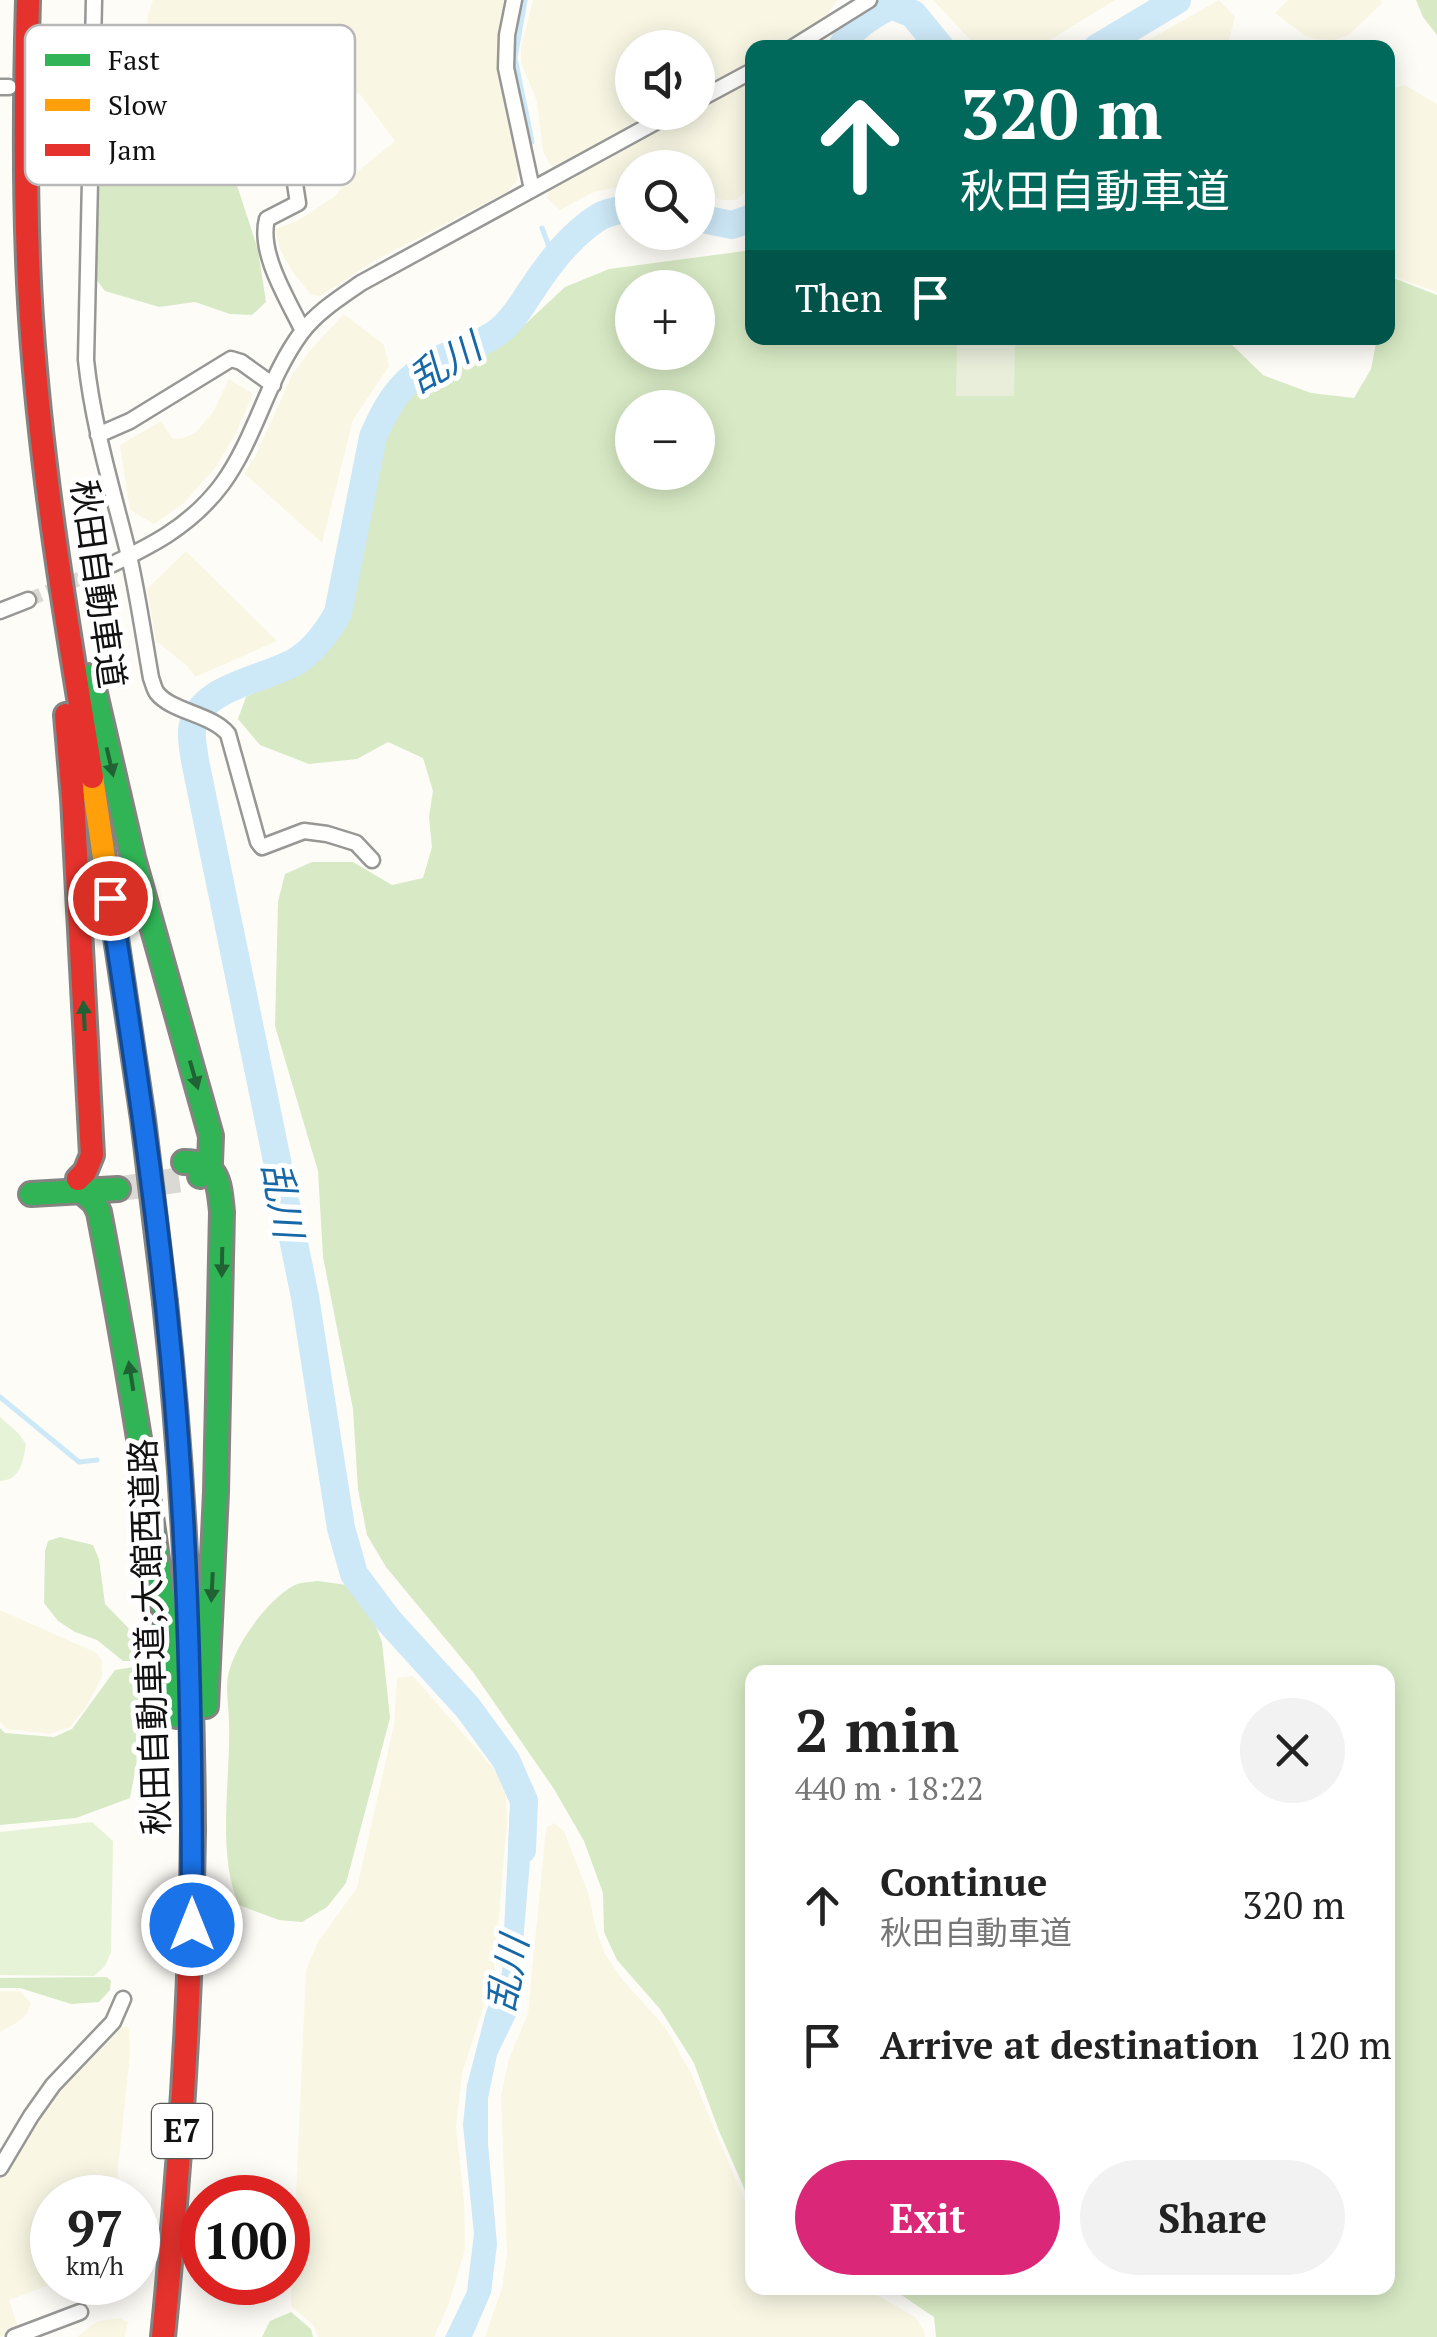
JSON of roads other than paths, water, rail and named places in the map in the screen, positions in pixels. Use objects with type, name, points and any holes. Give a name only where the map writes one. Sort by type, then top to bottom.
[{"type":"highway","name":"秋田自動車道","points":[[27,25],[28,0]]},
{"type":"highway","name":"秋田自動車道","points":[[25,76],[25,164]]},
{"type":"highway","name":"秋田自動車道","points":[[25,185],[34,363],[48,496],[150,1174]]},
{"type":"highway","points":[[48,496],[133,858],[211,1136],[213,1149],[205,1174],[185,1171]]},
{"type":"highway","points":[[48,496],[48,544],[73,798],[92,1156],[79,1184]]},
{"type":"highway","points":[[192,1925],[200,1865],[222,1236],[220,1190],[209,1167]]},
{"type":"highway","name":"秋田自動車道;大館西道路","points":[[150,1174],[175,1398],[188,1584],[193,1753],[192,1925],[178,2200],[163,2337]]},
{"type":"highway","points":[[31,1189],[117,1180]]},
{"type":"highway","points":[[79,1184],[99,1212],[127,1352],[175,1698],[192,1925]]},
{"type":"street","points":[[94,0],[94,25]]},
{"type":"street","points":[[514,0],[506,68],[532,190]]},
{"type":"street","points":[[805,40],[869,0]]},
{"type":"street","points":[[715,91],[745,75]]},
{"type":"street","points":[[98,571],[168,537],[223,483],[303,330],[337,300],[641,130]]},
{"type":"street","points":[[91,185],[86,360],[89,392],[129,557],[151,678],[158,694],[222,726],[228,734],[262,846],[304,831],[356,843],[372,860]]},
{"type":"street","points":[[295,185],[298,203],[267,219],[263,233],[274,271],[303,330]]},
{"type":"street","points":[[98,436],[130,421],[231,358],[273,385]]},
{"type":"street","points":[[0,611],[28,600]]},
{"type":"street","points":[[0,2168],[30,2116],[113,2022],[123,1998]]},
{"type":"street","points":[[14,2337],[80,2312]]},
{"type":"water","points":[[510,1810],[534,1813],[517,2014],[497,2055],[488,2098],[497,2244],[491,2293],[472,2337],[445,2337],[467,2291],[474,2234],[463,2125],[467,2085],[486,2012],[502,1972]]},
{"type":"waterway","points":[[525,0],[515,58],[532,142]]},
{"type":"waterway","name":"乱川","points":[[1110,40],[1177,0]]},
{"type":"waterway","name":"乱川","points":[[845,40],[891,5],[913,14],[934,40]]},
{"type":"waterway","name":"乱川","points":[[522,1850],[524,1801],[506,1760],[468,1708],[389,1621],[354,1574],[341,1528],[305,1297],[195,761],[192,730],[206,703],[220,693],[298,660],[316,645],[334,620],[373,437],[400,390],[430,365],[499,331],[578,233],[615,211]]},
{"type":"waterway","name":"乱川","points":[[715,222],[732,225],[745,220]]},
{"type":"waterway","points":[[542,228],[553,257]]},
{"type":"waterway","points":[[0,1397],[79,1462],[97,1460]]},
{"type":"tunnel","points":[[28,600],[98,571]]},
{"type":"tunnel","points":[[118,1189],[186,1179]]}]
